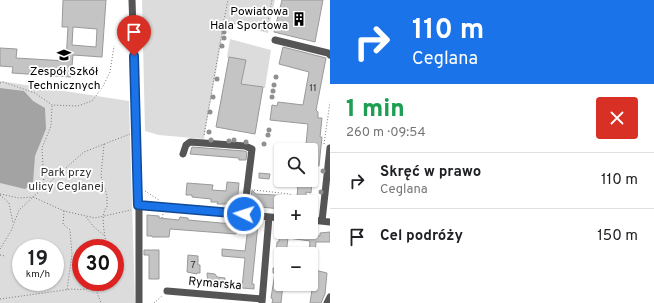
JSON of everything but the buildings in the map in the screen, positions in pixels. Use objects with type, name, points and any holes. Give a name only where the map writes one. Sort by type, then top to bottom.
[{"type":"street","points":[[132,0],[139,303]]},
{"type":"street","points":[[276,40],[329,51]]},
{"type":"street","points":[[183,154],[186,145],[190,142],[250,147],[253,153],[244,214]]},
{"type":"street","points":[[322,221],[327,192],[330,148]]},
{"type":"street","points":[[138,208],[244,214],[274,217]]},
{"type":"street","points":[[262,301],[269,217]]},
{"type":"street","points":[[318,221],[330,222]]},
{"type":"street","name":"Rymarska","points":[[167,291],[262,301]]},
{"type":"street","points":[[328,303],[330,297]]},
{"type":"path","points":[[203,139],[228,0]]},
{"type":"path","points":[[224,20],[266,31],[272,0]]},
{"type":"path","points":[[0,83],[22,87],[35,93],[52,105],[78,106],[92,101],[102,88],[110,72],[114,46]]},
{"type":"path","points":[[44,186],[42,148],[51,126],[52,105]]},
{"type":"path","points":[[0,249],[19,210],[44,186],[84,152],[132,133]]},
{"type":"path","points":[[104,143],[101,181],[107,201],[107,207],[103,211],[102,217],[106,237]]},
{"type":"path","points":[[247,189],[291,195]]},
{"type":"path","points":[[143,190],[161,201]]},
{"type":"path","points":[[0,194],[19,198],[33,197],[64,210],[86,216],[102,217],[138,208]]},
{"type":"path","points":[[0,194],[9,203],[13,223]]},
{"type":"path","points":[[64,210],[62,224],[70,230],[72,254],[67,290]]},
{"type":"path","points":[[162,218],[163,213]]},
{"type":"path","points":[[86,216],[94,227],[106,237]]},
{"type":"path","points":[[0,255],[5,256]]},
{"type":"path","points":[[0,299],[72,290]]},
{"type":"path","points":[[96,291],[101,303]]},
{"type":"path","points":[[154,303],[167,291]]},
{"type":"green space","points":[[142,0],[275,0],[268,33],[225,22],[204,139],[159,135],[145,131]]},
{"type":"green space","points":[[230,39],[271,50],[265,88],[241,84],[245,66],[227,57]]},
{"type":"green space","name":"Park przy ulicy Ceglanej","points":[[0,81],[129,101],[135,303],[0,303]]},
{"type":"shaded area","points":[[0,88],[24,91],[33,101],[45,108],[46,129],[35,156],[33,183],[25,189],[0,183]]},
{"type":"place","name":"Powiatowa Hala Sportowa","points":[[299,19]]},
{"type":"place","name":"Zespół Szkół Technicznych","points":[[64,55]]},
{"type":"route","points":[[134,56],[138,205],[244,214]]}]
